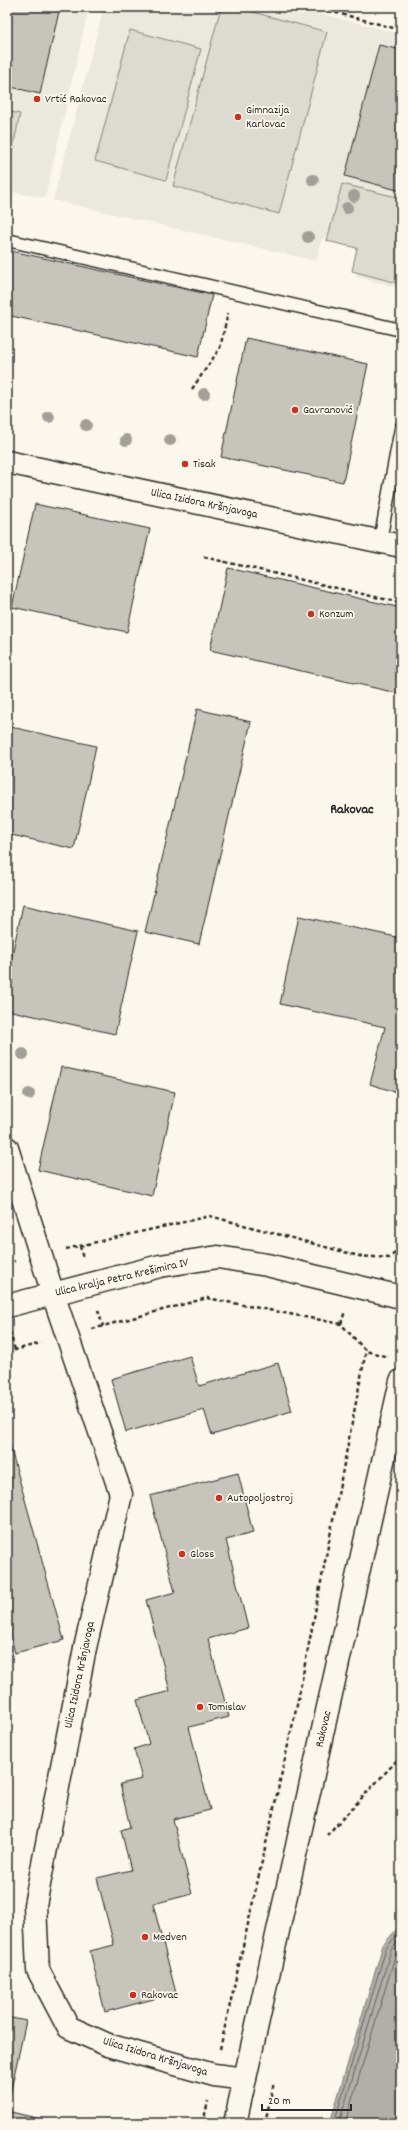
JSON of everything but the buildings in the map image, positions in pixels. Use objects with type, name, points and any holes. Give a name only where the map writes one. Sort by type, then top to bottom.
[{"type":"street","name":"Ulica Izidora Kršnjavoga","points":[[7,462],[401,546]]},
{"type":"street","name":"Ulica Izidora Kršnjavoga","points":[[7,1148],[53,1294],[121,1494],[85,1648],[35,1905],[38,1970],[68,2027],[108,2044],[214,2075],[246,2079]]},
{"type":"street","name":"Ulica kralja Petra Krešimira IV","points":[[7,1306],[160,1266],[218,1257],[266,1265],[401,1297]]},
{"type":"street","name":"Rakovac","points":[[235,2123],[401,1381]]},
{"type":"lane","points":[[7,240],[401,330]]},
{"type":"lane","points":[[380,541],[401,428]]},
{"type":"path","points":[[315,7],[401,30]]},
{"type":"path","points":[[192,389],[220,348],[232,292]]},
{"type":"path","points":[[204,557],[401,603]]},
{"type":"path","points":[[7,1352],[206,1298],[341,1324],[366,1351],[394,1359]]},
{"type":"path","points":[[9,1330],[15,1350]]},
{"type":"path","points":[[203,2123],[297,1705],[366,1351]]},
{"type":"path","points":[[326,1837],[401,1756]]},
{"type":"path","points":[[265,2123],[275,2077]]},
{"type":"shaded area","name":"Vrtić Rakovac","points":[[7,7],[89,7],[45,198],[7,191]]},
{"type":"shaded area","name":"Gimnazija Karlovac","points":[[104,7],[295,7],[401,34],[401,288],[356,277],[362,249],[322,238],[316,261],[53,200]]},
{"type":"shaded area","points":[[221,7],[234,7],[327,32],[279,214],[173,186]]},
{"type":"shaded area","points":[[130,30],[201,49],[166,180],[95,161]]},
{"type":"shaded area","points":[[7,111],[20,114],[7,177]]},
{"type":"shaded area","points":[[342,184],[401,198],[401,284],[352,271],[357,248],[327,241]]},
{"type":"water","points":[[401,1924],[401,2123],[330,2123],[383,1945]]},
{"type":"place","name":"Vrtić Rakovac","points":[[37,99]]},
{"type":"place","name":"Gimnazija Karlovac","points":[[238,117]]},
{"type":"place","name":"Gavranović","points":[[295,410]]},
{"type":"place","name":"Tisak","points":[[185,464]]},
{"type":"place","name":"Konzum","points":[[311,614]]},
{"type":"place","name":"Autopoljostroj","points":[[219,1498]]},
{"type":"place","name":"Gloss","points":[[182,1554]]},
{"type":"place","name":"Tomislav","points":[[200,1707]]},
{"type":"place","name":"Medven","points":[[145,1937]]},
{"type":"place","name":"Rakovac","points":[[133,1995]]},
{"type":"district","name":"Rakovac","points":[[352,810]]}]
